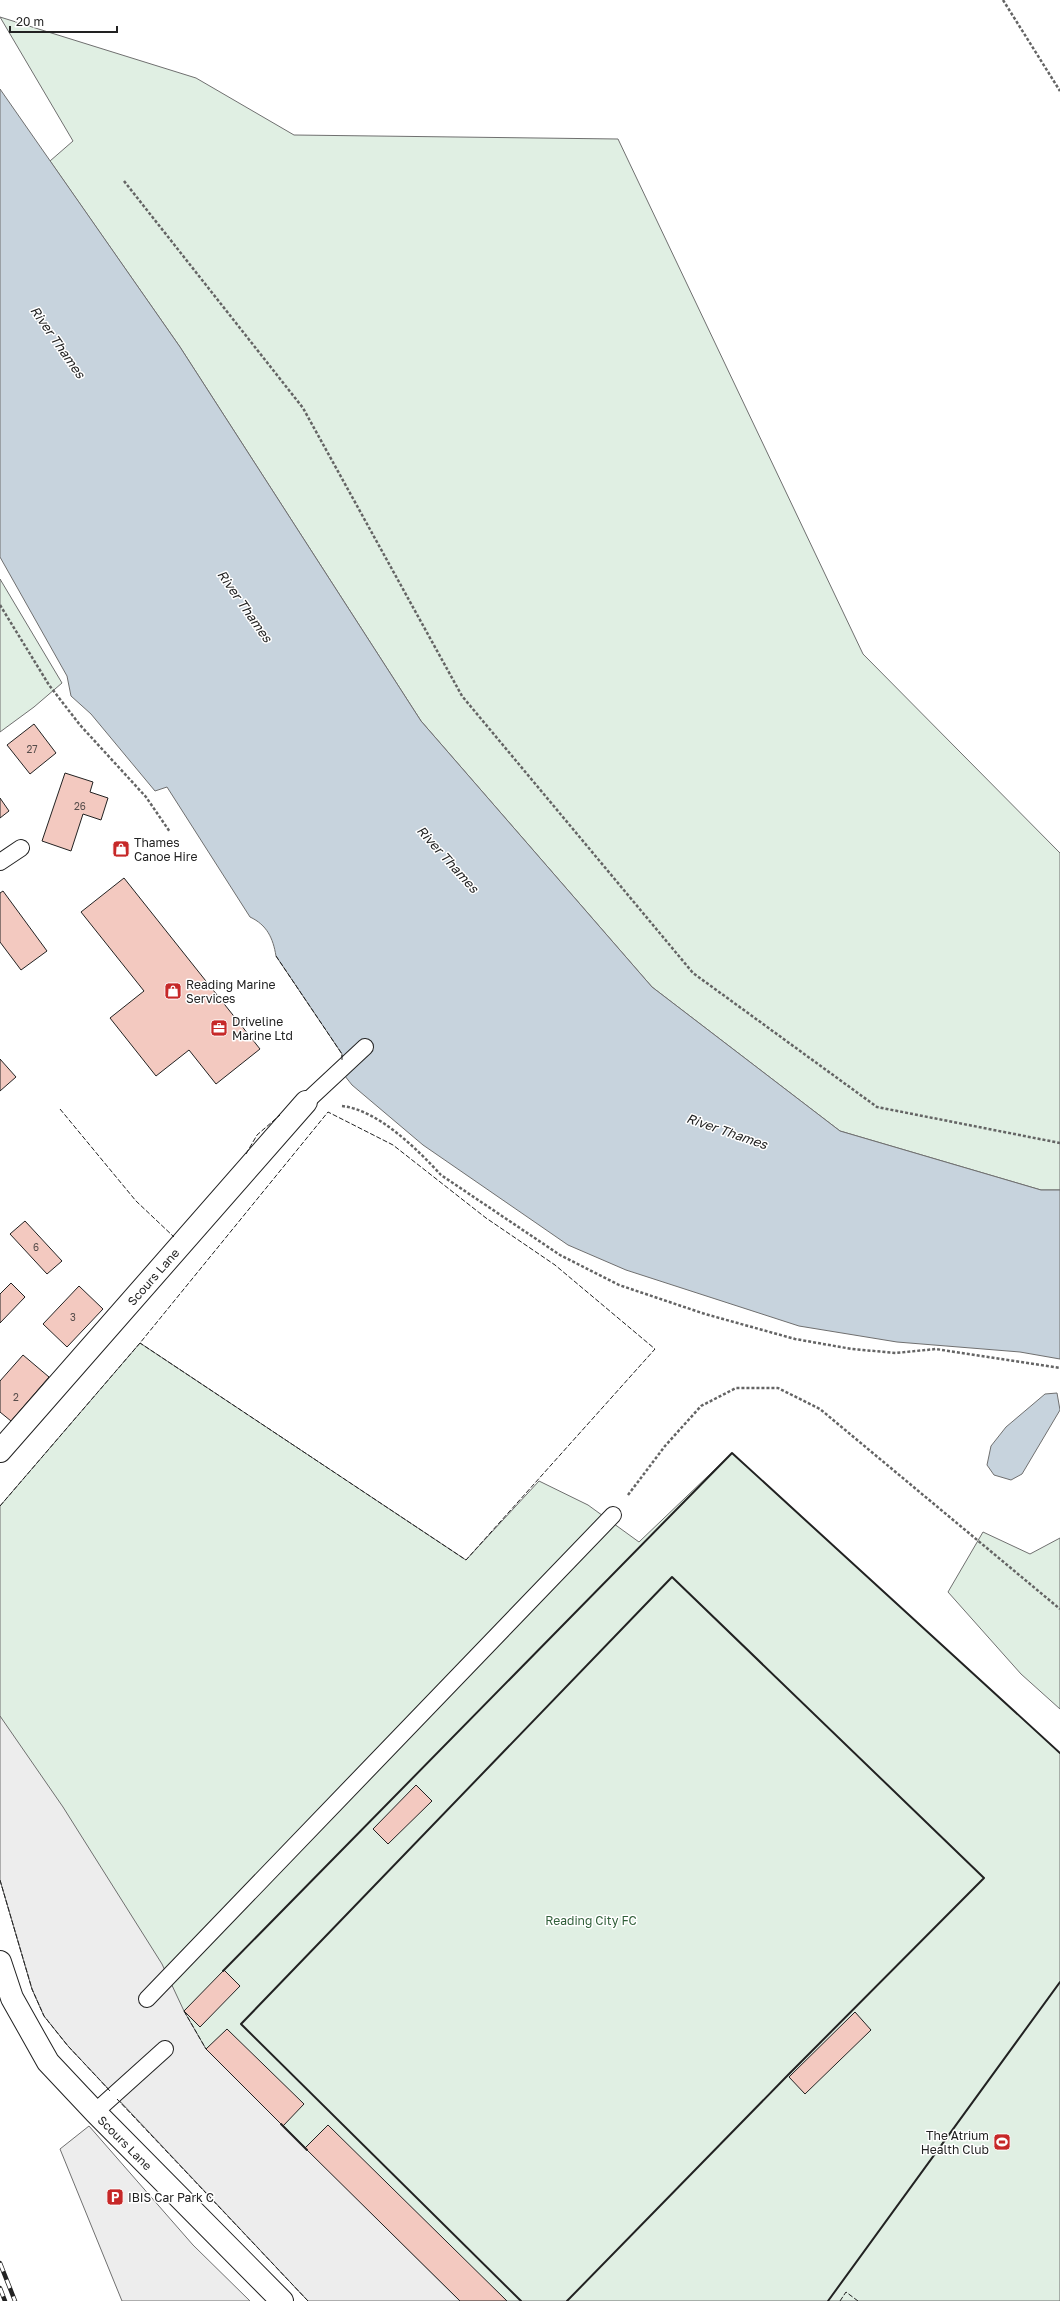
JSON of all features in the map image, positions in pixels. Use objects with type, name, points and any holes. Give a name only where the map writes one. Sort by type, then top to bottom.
[{"type":"street","name":"Scours Lane","points":[[0,1451],[306,1102]]},
{"type":"street","name":"Scours Lane","points":[[0,1962],[12,1998],[48,2062],[95,2112],[282,2301]]},
{"type":"lane","points":[[0,862],[21,848]]},
{"type":"lane","points":[[306,1102],[365,1047]]},
{"type":"lane","points":[[147,1999],[613,1515]]},
{"type":"lane","points":[[95,2112],[165,2049]]},
{"type":"path","points":[[1004,0],[1060,91]]},
{"type":"path","points":[[124,181],[303,408],[462,696],[693,974],[877,1107],[1060,1143]]},
{"type":"path","points":[[0,605],[49,685],[80,725],[146,797],[170,832]]},
{"type":"path","points":[[306,1102],[357,1108],[373,1117],[425,1158],[441,1175],[554,1251],[626,1288],[705,1314],[795,1339],[852,1349],[896,1353],[936,1349],[1060,1368]]},
{"type":"path","points":[[613,1515],[665,1446],[702,1406],[736,1388],[778,1388],[820,1409],[1060,1609]]},
{"type":"green space","points":[[0,17],[196,78],[294,135],[618,139],[863,654],[1060,853],[1060,1190],[1041,1190],[840,1131],[652,987],[421,721],[180,347],[50,161],[73,141]]},
{"type":"green space","points":[[0,579],[62,683],[34,707],[0,732]]},
{"type":"green space","name":"Reading City FC","points":[[140,1343],[466,1560],[539,1481],[588,1505],[639,1542],[732,1453],[1060,1753],[1060,2301],[308,2301],[68,2046],[44,2016],[32,1989],[0,1880],[0,1506]]},
{"type":"green space","points":[[983,1532],[1030,1554],[1060,1538],[1060,1709],[1021,1674],[948,1592]]},
{"type":"shaded area","points":[[0,1716],[63,1807],[162,1964],[184,2011],[206,2049],[460,2301],[308,2301],[68,2046],[44,2016],[32,1989],[0,1880]]},
{"type":"shaded area","name":"IBIS Car Park C","points":[[89,2126],[193,2245],[250,2301],[122,2301],[60,2149]]},
{"type":"water","name":"River Thames","points":[[0,89],[180,347],[421,721],[652,987],[840,1131],[1041,1190],[1060,1190],[1060,1359],[1020,1352],[897,1342],[799,1326],[626,1270],[568,1245],[423,1145],[352,1085],[341,1071],[342,1054],[276,956],[273,943],[265,928],[250,917],[167,787],[155,791],[91,714],[71,696],[67,676],[0,557]]},
{"type":"water","points":[[1057,1393],[1060,1410],[1022,1474],[1011,1480],[994,1475],[987,1465],[991,1446],[1006,1427],[1045,1394]]},
{"type":"building","points":[[34,724],[56,753],[30,774],[7,745]]},
{"type":"building","points":[[65,773],[93,782],[90,792],[108,798],[101,820],[83,814],[71,851],[42,841]]},
{"type":"building","points":[[0,798],[9,811],[0,818]]},
{"type":"building","points":[[124,878],[260,1049],[216,1084],[189,1050],[156,1076],[110,1018],[144,991],[81,912]]},
{"type":"building","points":[[3,891],[47,951],[21,970],[0,942],[0,893]]},
{"type":"building","points":[[0,1059],[16,1077],[0,1091]]},
{"type":"building","points":[[25,1221],[62,1261],[47,1274],[10,1234]]},
{"type":"building","points":[[11,1283],[25,1297],[0,1323],[0,1294]]},
{"type":"building","points":[[79,1286],[103,1309],[67,1347],[43,1324]]},
{"type":"building","points":[[23,1355],[49,1377],[11,1421],[0,1412],[0,1381]]},
{"type":"building","points":[[416,1785],[432,1801],[388,1844],[373,1829]]},
{"type":"building","points":[[224,1970],[240,1986],[200,2027],[184,2011]]},
{"type":"building","points":[[855,2012],[871,2030],[805,2094],[789,2077]]},
{"type":"building","points":[[227,2029],[304,2104],[283,2126],[206,2049]]},
{"type":"building","points":[[328,2125],[507,2301],[460,2301],[305,2148]]},
{"type":"railway","points":[[0,2263],[15,2301]]},
{"type":"railway","points":[[0,2288],[5,2301]]},
{"type":"fence","points":[[276,956],[342,1054],[342,1060]]},
{"type":"fence","points":[[60,1109],[136,1201],[174,1237]]},
{"type":"fence","points":[[0,1506],[140,1343],[328,1112],[393,1145],[486,1218],[555,1265],[655,1349],[466,1560],[140,1343]]},
{"type":"fence","points":[[246,1154],[257,1135],[280,1115]]},
{"type":"fence","points":[[0,1880],[32,1989],[44,2016],[68,2046],[110,2091]]},
{"type":"fence","points":[[184,2011],[206,2049]]},
{"type":"fence","points":[[117,2099],[308,2301]]},
{"type":"fence","points":[[840,2301],[846,2292],[858,2301]]},
{"type":"wall","points":[[223,1971],[732,1453],[1060,1753]]},
{"type":"wall","points":[[521,2301],[241,2024],[672,1577],[984,1878],[787,2076],[567,2301]]},
{"type":"wall","points":[[828,2301],[1060,1982]]},
{"type":"wall","points":[[281,2124],[307,2150]]},
{"type":"place","name":"Thames Canoe Hire","points":[[121,849]]},
{"type":"place","name":"Reading Marine Services","points":[[173,991]]},
{"type":"place","name":"Driveline Marine Ltd","points":[[219,1028]]},
{"type":"place","name":"The Atrium Health Club","points":[[1002,2142]]},
{"type":"place","name":"IBIS Car Park C","points":[[115,2197]]}]
